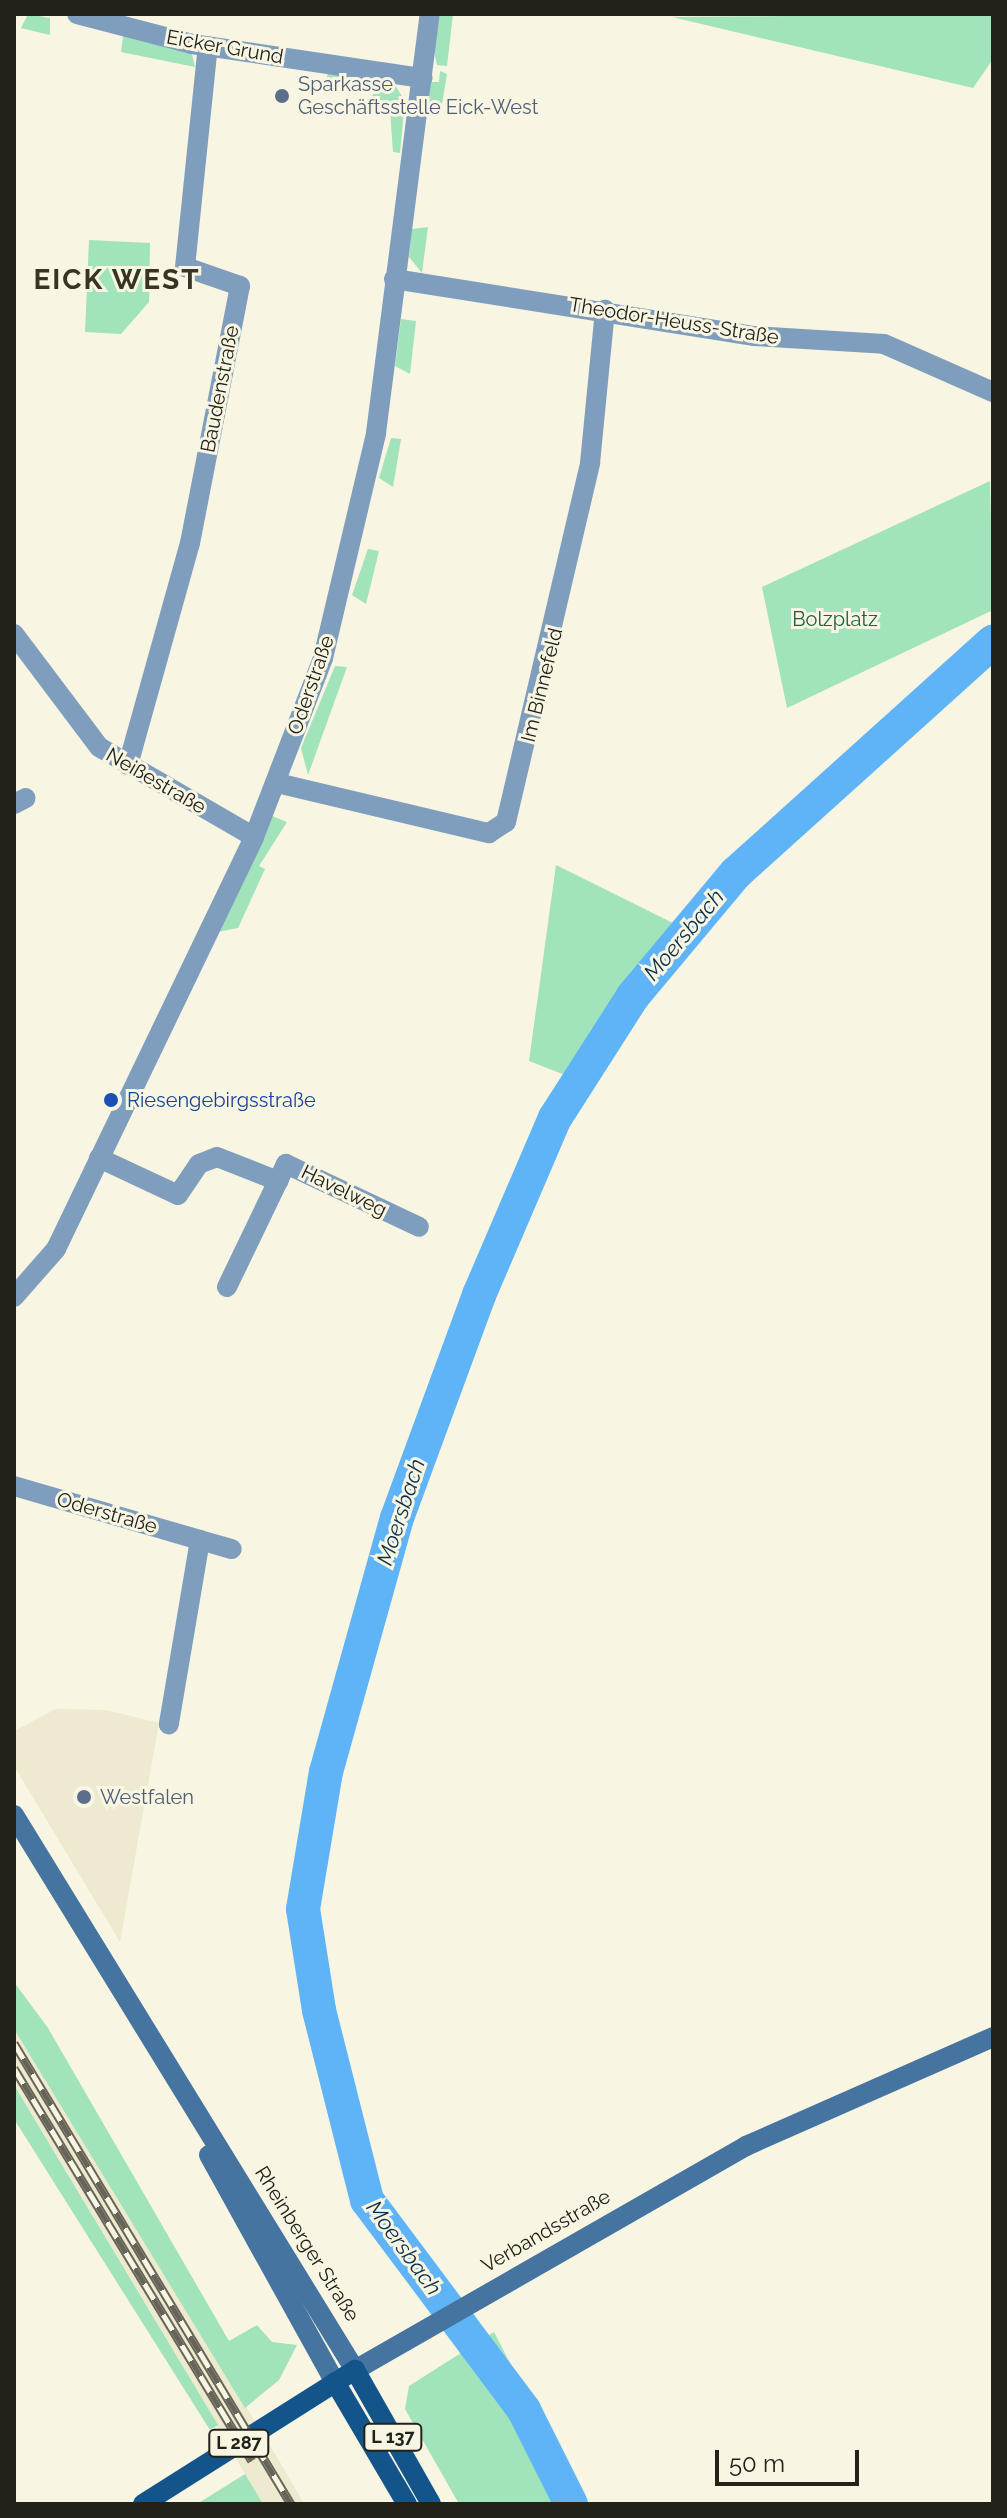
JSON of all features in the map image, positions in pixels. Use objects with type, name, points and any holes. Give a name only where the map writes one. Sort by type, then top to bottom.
[{"type":"main road","name":"Rheinberger Straße","points":[[14,1815],[133,2015],[355,2370],[431,2504]]},
{"type":"main road","name":"Rheinberger Straße","points":[[133,2015],[335,2382],[407,2504]]},
{"type":"main road","name":"Verbandsstraße","points":[[143,2504],[355,2370],[746,2146],[993,2037]]},
{"type":"street","name":"Eicker Grund","points":[[77,14],[208,46],[423,78]]},
{"type":"street","name":"Oderstraße","points":[[15,1294],[56,1249],[254,837],[323,658],[376,433],[430,14]]},
{"type":"street","name":"Baudenstraße","points":[[128,765],[190,543],[240,286],[185,267],[208,46]]},
{"type":"street","name":"Theodor-Heuss-Straße","points":[[394,279],[755,336],[884,344],[993,392]]},
{"type":"street","name":"Im Binnefeld","points":[[277,783],[489,833],[506,822],[587,478],[605,310]]},
{"type":"street","name":"Neißestraße","points":[[14,634],[75,724],[128,765],[254,837]]},
{"type":"street","name":"Havelweg","points":[[99,1158],[178,1195],[199,1164],[217,1157],[278,1181]]},
{"type":"street","name":"Havelweg","points":[[227,1287],[286,1164],[419,1227]]},
{"type":"street","name":"Oderstraße","points":[[14,1486],[232,1549]]},
{"type":"street","points":[[169,1724],[200,1540]]},
{"type":"shaded area","points":[[56,1709],[106,1710],[159,1723],[120,1942],[14,1766],[14,1731]]},
{"type":"shaded area","points":[[14,2029],[304,2504],[263,2504],[14,2085]]},
{"type":"green space","points":[[28,14],[50,18],[50,35],[21,28]]},
{"type":"green space","points":[[440,14],[453,14],[447,66],[437,65],[433,47]]},
{"type":"green space","points":[[993,14],[993,59],[973,88],[672,17]]},
{"type":"green space","points":[[123,36],[192,54],[195,67],[121,52]]},
{"type":"green space","points":[[440,71],[447,74],[441,110],[427,103],[429,82],[439,82]]},
{"type":"green space","points":[[328,73],[362,76],[360,92],[324,87]]},
{"type":"green space","points":[[376,78],[395,85],[405,101],[400,153],[393,152],[390,111],[368,100],[379,88]]},
{"type":"green space","points":[[428,227],[422,273],[409,257],[412,229]]},
{"type":"green space","points":[[89,240],[150,243],[149,302],[121,334],[85,332]]},
{"type":"green space","points":[[401,319],[416,321],[410,374],[395,366]]},
{"type":"green space","points":[[391,438],[401,439],[393,487],[379,478]]},
{"type":"green space","name":"Bolzplatz","points":[[990,481],[993,610],[787,708],[762,587]]},
{"type":"green space","points":[[368,549],[379,551],[366,604],[352,595]]},
{"type":"green space","points":[[335,666],[347,667],[308,775],[301,748]]},
{"type":"green space","points":[[272,816],[287,822],[259,866],[265,869],[238,928],[217,932]]},
{"type":"green space","points":[[556,865],[695,934],[578,1080],[529,1061]]},
{"type":"green space","points":[[14,1982],[48,2028],[229,2341],[257,2325],[272,2342],[297,2345],[279,2380],[245,2408],[14,2029]]},
{"type":"green space","points":[[14,2085],[218,2425],[210,2430],[14,2119]]},
{"type":"green space","points":[[494,2332],[583,2504],[459,2504],[405,2409],[409,2386]]},
{"type":"green space","points":[[245,2474],[263,2504],[197,2504]]},
{"type":"waterway","name":"Moersbach","points":[[571,2504],[524,2410],[367,2200],[319,2010],[303,1909],[326,1772],[397,1518],[479,1295],[555,1118],[633,996],[736,873],[993,642]]},
{"type":"railway","points":[[14,2043],[291,2504]]},
{"type":"railway","points":[[14,2068],[252,2461]]},
{"type":"place","name":"Sparkasse Geschäftsstelle Eick-West","points":[[282,96]]},
{"type":"place","name":"Riesengebirgsstraße","points":[[111,1100]]},
{"type":"place","name":"Westfalen","points":[[84,1797]]},
{"type":"district","name":"EICK WEST","points":[[117,280]]}]
